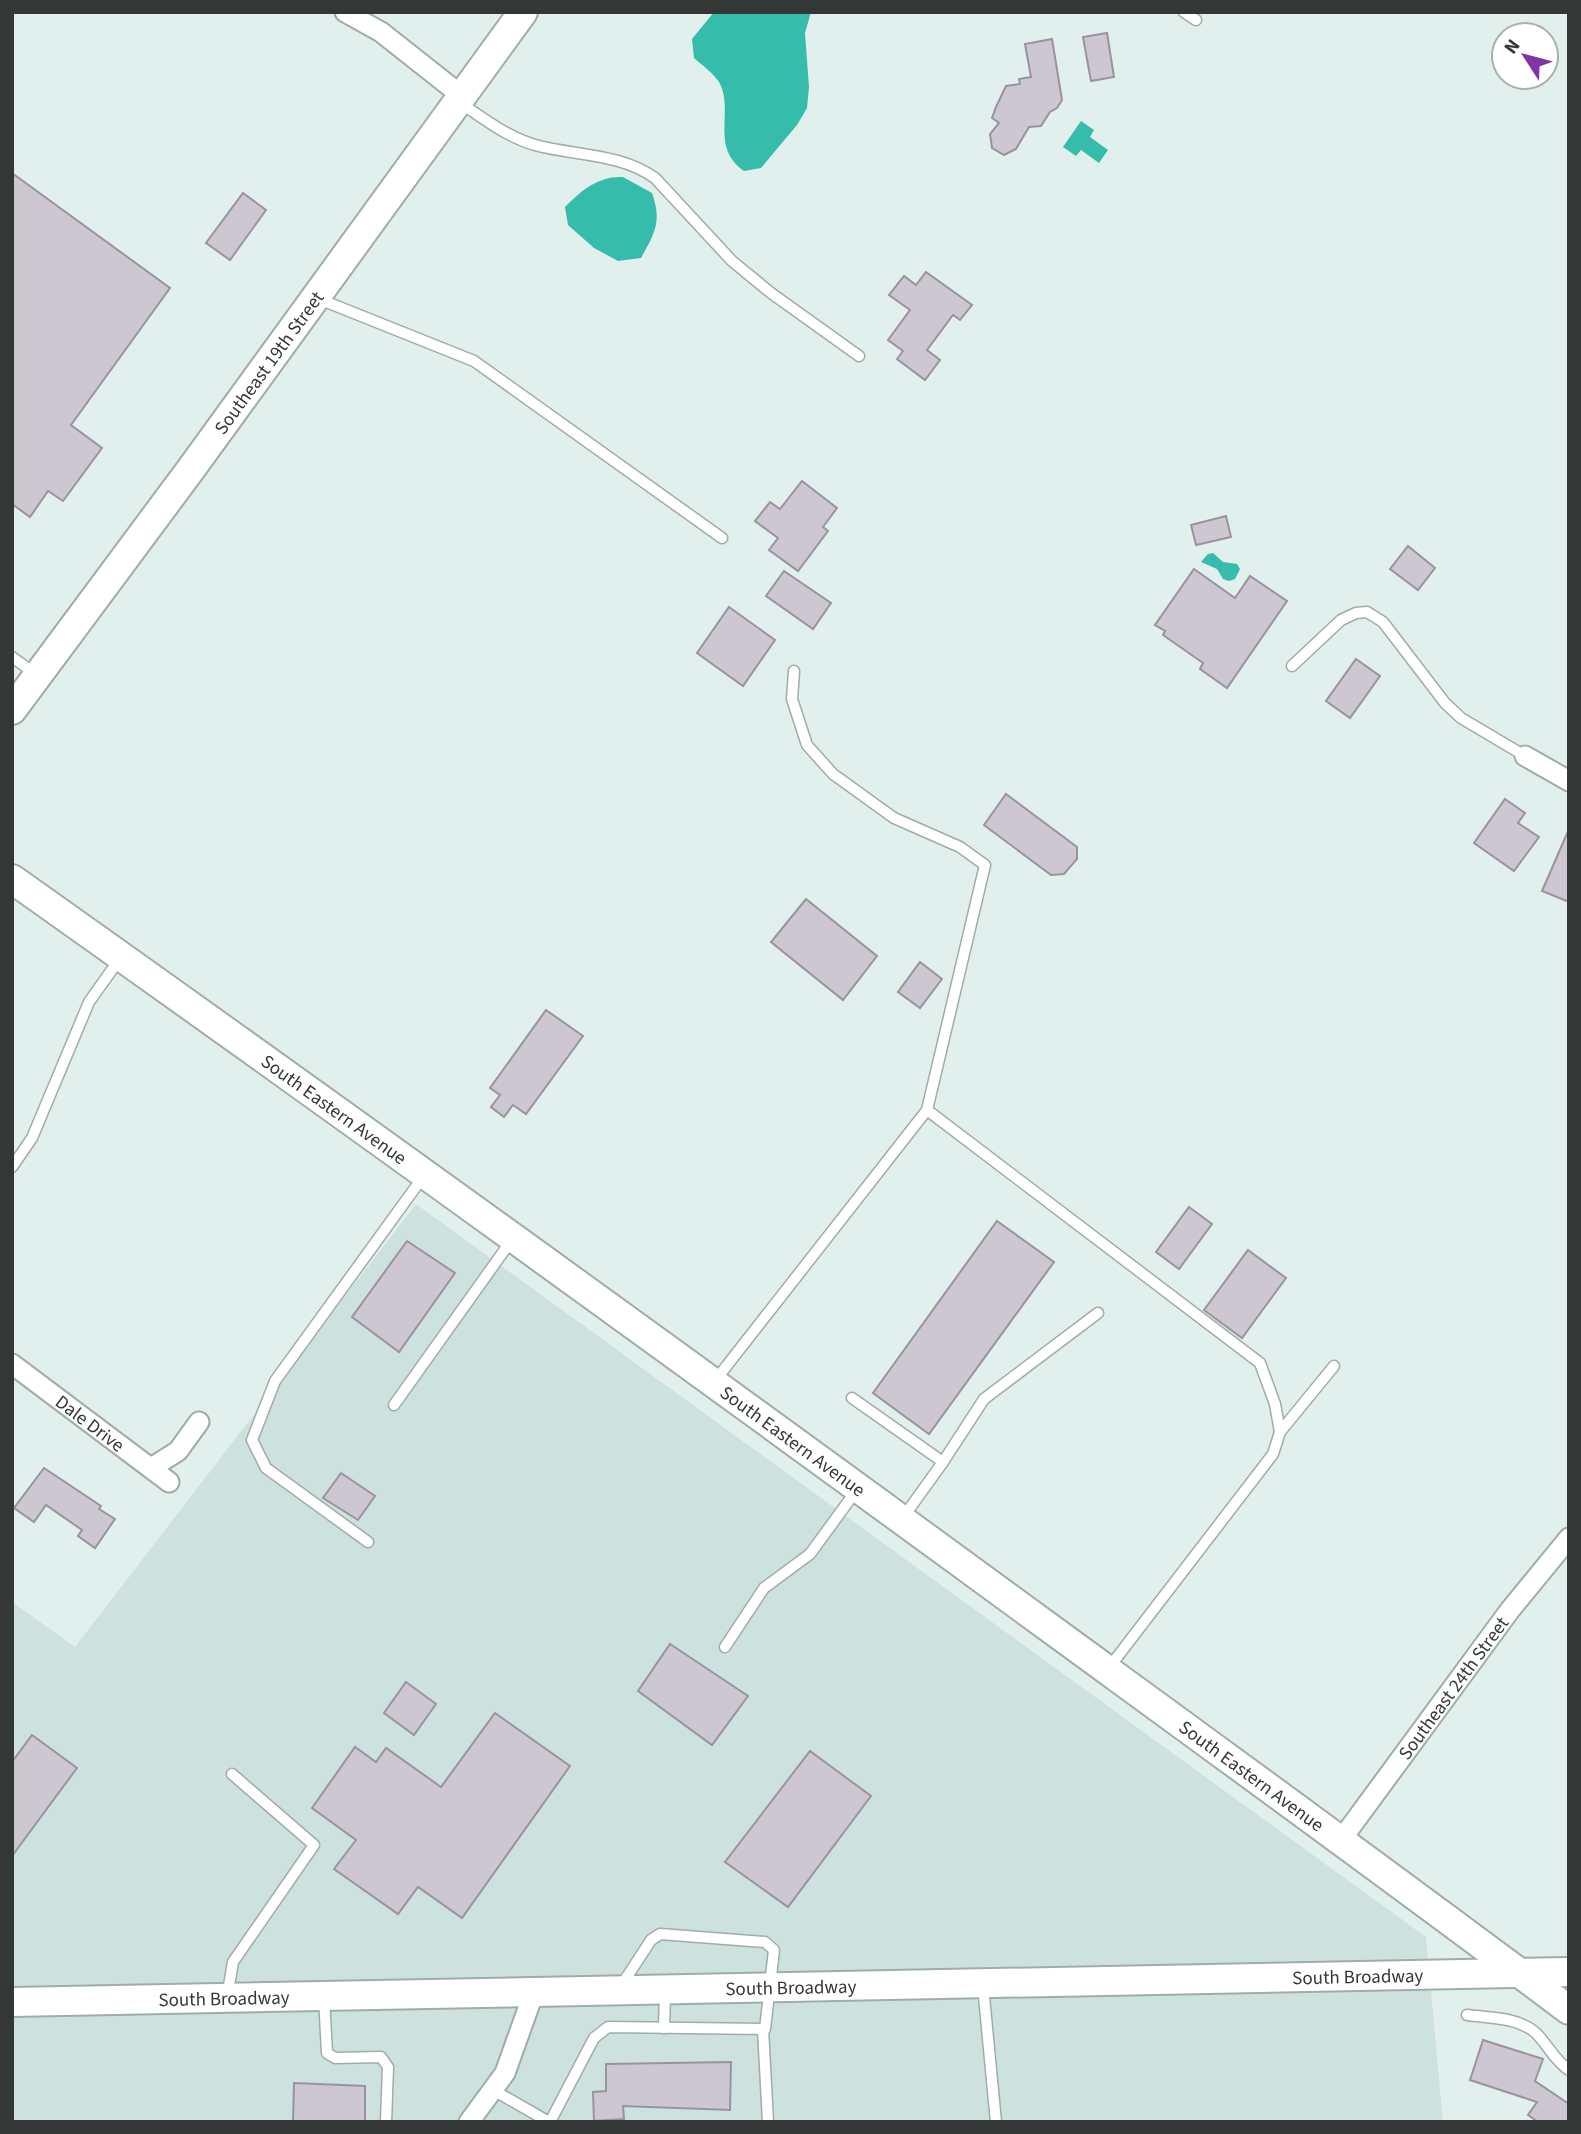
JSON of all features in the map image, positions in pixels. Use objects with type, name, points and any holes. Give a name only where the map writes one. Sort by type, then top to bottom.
[{"type":"street","points":[[345,12],[381,32],[460,99]]},
{"type":"street","name":"Southeast 19th Street","points":[[12,710],[523,12]]},
{"type":"street","points":[[1525,756],[1569,781]]},
{"type":"street","name":"South Eastern Avenue","points":[[12,879],[713,1382],[1341,1839],[1569,2010]]},
{"type":"street","name":"Dale Drive","points":[[12,1364],[169,1482]]},
{"type":"street","points":[[151,1468],[178,1451],[199,1422]]},
{"type":"street","name":"Southeast 24th Street","points":[[1341,1839],[1510,1610],[1569,1538]]},
{"type":"street","name":"South Broadway","points":[[12,2002],[1569,1972]]},
{"type":"street","points":[[470,2122],[505,2073],[534,1992]]},
{"type":"lane","points":[[1184,12],[1196,20]]},
{"type":"lane","points":[[460,99],[503,131],[532,144],[573,154],[617,159],[641,167],[655,178],[732,261],[771,293],[859,356]]},
{"type":"lane","points":[[315,298],[474,361],[722,538]]},
{"type":"lane","points":[[1292,666],[1341,620],[1356,613],[1367,612],[1383,622],[1445,703],[1461,718],[1525,756]]},
{"type":"lane","points":[[12,657],[38,675]]},
{"type":"lane","points":[[713,1382],[927,1110],[985,865],[960,848],[894,818],[833,774],[807,745],[792,699],[794,671]]},
{"type":"lane","points":[[12,1167],[32,1139],[89,1002],[121,956]]},
{"type":"lane","points":[[927,1110],[1260,1363],[1275,1404],[1280,1432]]},
{"type":"lane","points":[[368,1542],[266,1468],[252,1440],[275,1381],[425,1174]]},
{"type":"lane","points":[[394,1405],[513,1237]]},
{"type":"lane","points":[[902,1520],[984,1399],[1098,1312]]},
{"type":"lane","points":[[1107,1670],[1273,1454],[1280,1432],[1334,1366]]},
{"type":"lane","points":[[852,1398],[943,1462]]},
{"type":"lane","points":[[725,1647],[764,1588],[810,1554],[858,1488]]},
{"type":"lane","points":[[227,1998],[233,1962],[314,1845],[232,1774]]},
{"type":"lane","points":[[618,1989],[651,1940],[660,1934],[765,1942],[774,1950],[764,2029],[768,2122]]},
{"type":"lane","points":[[983,1982],[996,2122]]},
{"type":"lane","points":[[664,2028],[666,1989]]},
{"type":"lane","points":[[324,1996],[327,2053],[335,2058],[381,2057],[388,2067],[386,2122]]},
{"type":"lane","points":[[1467,2015],[1517,2022],[1526,2026],[1536,2033],[1559,2063],[1569,2070]]},
{"type":"lane","points":[[493,2090],[549,2122],[594,2038],[608,2027],[764,2029]]},
{"type":"shaded area","points":[[714,12],[811,12],[805,33],[809,87],[807,108],[797,125],[761,168],[744,171],[734,161],[725,140],[725,105],[719,82],[694,58],[692,39]]},
{"type":"shaded area","points":[[1081,121],[1094,130],[1090,137],[1108,150],[1099,163],[1081,150],[1076,156],[1063,147]]},
{"type":"shaded area","points":[[614,177],[623,177],[652,193],[657,219],[656,227],[641,258],[618,261],[594,248],[568,225],[565,207],[591,185]]},
{"type":"shaded area","points":[[1213,553],[1223,562],[1237,564],[1240,569],[1235,579],[1223,579],[1217,569],[1201,562],[1208,554]]},
{"type":"shaded area","points":[[416,1204],[1426,1937],[1443,2122],[12,2122],[12,1602],[75,1647]]},
{"type":"building","points":[[1107,33],[1114,77],[1091,81],[1083,37]]},
{"type":"building","points":[[1052,39],[1062,100],[1041,126],[1029,127],[1016,149],[1004,155],[992,148],[990,134],[999,123],[992,118],[996,107],[1006,86],[1020,84],[1019,79],[1031,77],[1025,44]]},
{"type":"building","points":[[12,173],[170,288],[71,425],[102,448],[63,501],[48,491],[30,517],[12,504]]},
{"type":"building","points":[[243,193],[266,210],[230,260],[206,243]]},
{"type":"building","points":[[926,272],[972,305],[960,320],[953,315],[927,350],[940,360],[925,380],[897,359],[903,351],[888,340],[910,310],[889,295],[904,276],[916,285]]},
{"type":"building","points":[[802,481],[837,508],[823,527],[828,531],[798,571],[769,550],[778,538],[755,521],[770,502],[780,509]]},
{"type":"building","points":[[1226,516],[1231,537],[1196,545],[1191,525]]},
{"type":"building","points":[[1408,546],[1435,568],[1418,590],[1390,569]]},
{"type":"building","points":[[1194,569],[1235,598],[1250,576],[1287,601],[1227,688],[1200,669],[1203,663],[1163,635],[1165,631],[1155,625]]},
{"type":"building","points":[[784,571],[831,603],[813,629],[766,596]]},
{"type":"building","points":[[729,607],[775,640],[743,686],[697,653]]},
{"type":"building","points":[[1356,659],[1380,676],[1350,718],[1326,701]]},
{"type":"building","points":[[1006,794],[1077,847],[1077,859],[1064,874],[1051,875],[984,825]]},
{"type":"building","points":[[1505,799],[1525,813],[1518,823],[1539,837],[1514,871],[1474,843]]},
{"type":"building","points":[[1569,829],[1569,902],[1542,891]]},
{"type":"building","points":[[806,899],[877,956],[843,1000],[771,942]]},
{"type":"building","points":[[920,962],[942,979],[920,1008],[898,992]]},
{"type":"building","points":[[546,1010],[583,1036],[526,1114],[513,1105],[504,1117],[491,1107],[500,1095],[490,1088]]},
{"type":"building","points":[[1189,1207],[1212,1224],[1179,1269],[1156,1252]]},
{"type":"building","points":[[997,1221],[1054,1262],[929,1434],[873,1393]]},
{"type":"building","points":[[407,1241],[455,1273],[399,1352],[352,1317]]},
{"type":"building","points":[[1248,1250],[1286,1278],[1242,1338],[1204,1310]]},
{"type":"building","points":[[44,1468],[101,1506],[99,1509],[115,1519],[95,1548],[78,1536],[82,1530],[46,1505],[34,1522],[14,1508]]},
{"type":"building","points":[[341,1473],[375,1496],[358,1520],[323,1498]]},
{"type":"building","points":[[670,1644],[748,1696],[712,1745],[638,1691]]},
{"type":"building","points":[[406,1682],[436,1704],[414,1735],[384,1713]]},
{"type":"building","points":[[495,1713],[570,1766],[462,1918],[418,1887],[398,1914],[334,1869],[356,1840],[312,1808],[355,1747],[376,1762],[386,1748],[441,1787]]},
{"type":"building","points":[[32,1735],[77,1768],[12,1856],[12,1762]]},
{"type":"building","points":[[810,1751],[871,1796],[788,1907],[725,1862]]},
{"type":"building","points":[[1483,2040],[1543,2059],[1535,2081],[1569,2104],[1569,2122],[1538,2122],[1528,2115],[1537,2102],[1470,2080]]},
{"type":"building","points":[[731,2062],[730,2110],[623,2106],[624,2119],[594,2121],[593,2092],[606,2091],[606,2064]]},
{"type":"building","points":[[294,2083],[365,2086],[365,2122],[293,2122]]}]
